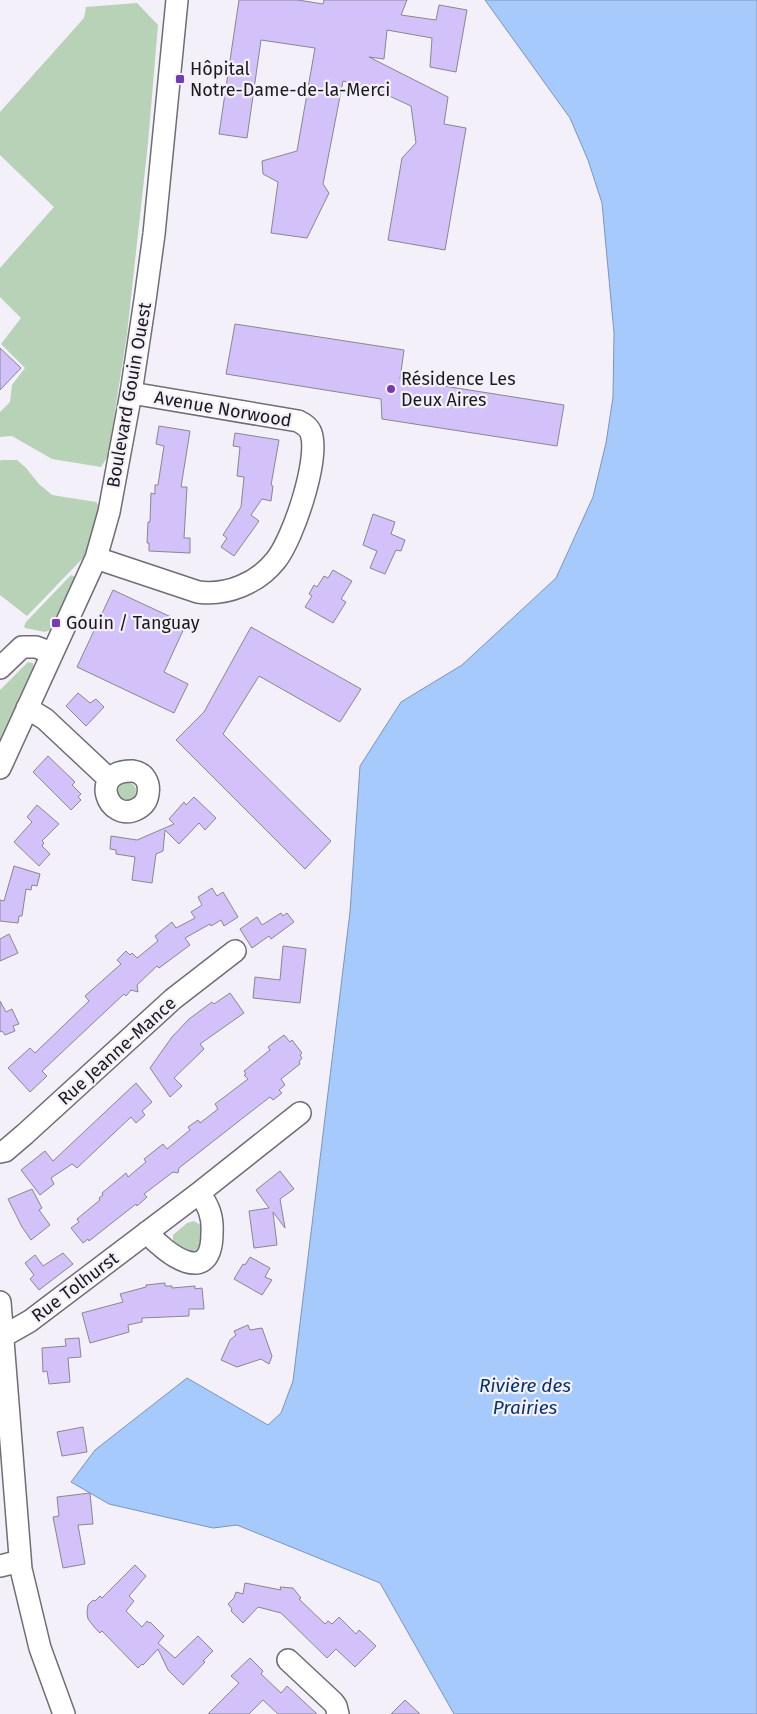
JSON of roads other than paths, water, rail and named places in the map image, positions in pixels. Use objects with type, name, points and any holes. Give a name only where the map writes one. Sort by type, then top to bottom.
[{"type":"street","name":"Boulevard Gouin Ouest","points":[[0,768],[96,558],[109,512],[131,393],[154,234],[177,0]]},
{"type":"street","name":"Avenue Norwood","points":[[96,558],[198,592],[214,593],[234,589],[262,573],[275,561],[282,551],[297,518],[307,480],[312,438],[308,427],[298,420],[131,393]]},
{"type":"street","points":[[0,668],[22,647],[36,647],[52,653]]},
{"type":"street","points":[[27,708],[45,720],[109,779]]},
{"type":"street","name":"Rue Jeanne-Mance","points":[[0,1152],[5,1151],[25,1134],[173,999],[235,951]]},
{"type":"street","name":"Rue Tolhurst","points":[[2,1337],[30,1321],[198,1194],[300,1113]]},
{"type":"street","points":[[147,1232],[171,1255],[191,1263],[203,1261],[208,1256],[212,1246],[212,1222],[210,1210],[198,1194]]},
{"type":"street","points":[[0,1302],[10,1564],[26,1594],[40,1648],[64,1714]]},
{"type":"street","points":[[288,1660],[333,1702],[338,1714]]},
{"type":"water","name":"Rivière des Prairies","points":[[485,0],[757,0],[757,1714],[454,1714],[380,1583],[237,1525],[213,1528],[109,1504],[71,1482],[95,1450],[187,1378],[268,1425],[281,1413],[293,1381],[350,912],[360,766],[401,702],[462,665],[556,578],[593,497],[606,443],[613,397],[614,333],[602,203],[588,160],[570,118]]},
{"type":"place","name":"Hôpital Notre-Dame-de-la-Merci","points":[[180,79]]},
{"type":"place","name":"Résidence Les Deux Aires","points":[[391,389]]},
{"type":"place","name":"Gouin / Tanguay","points":[[56,623]]}]
